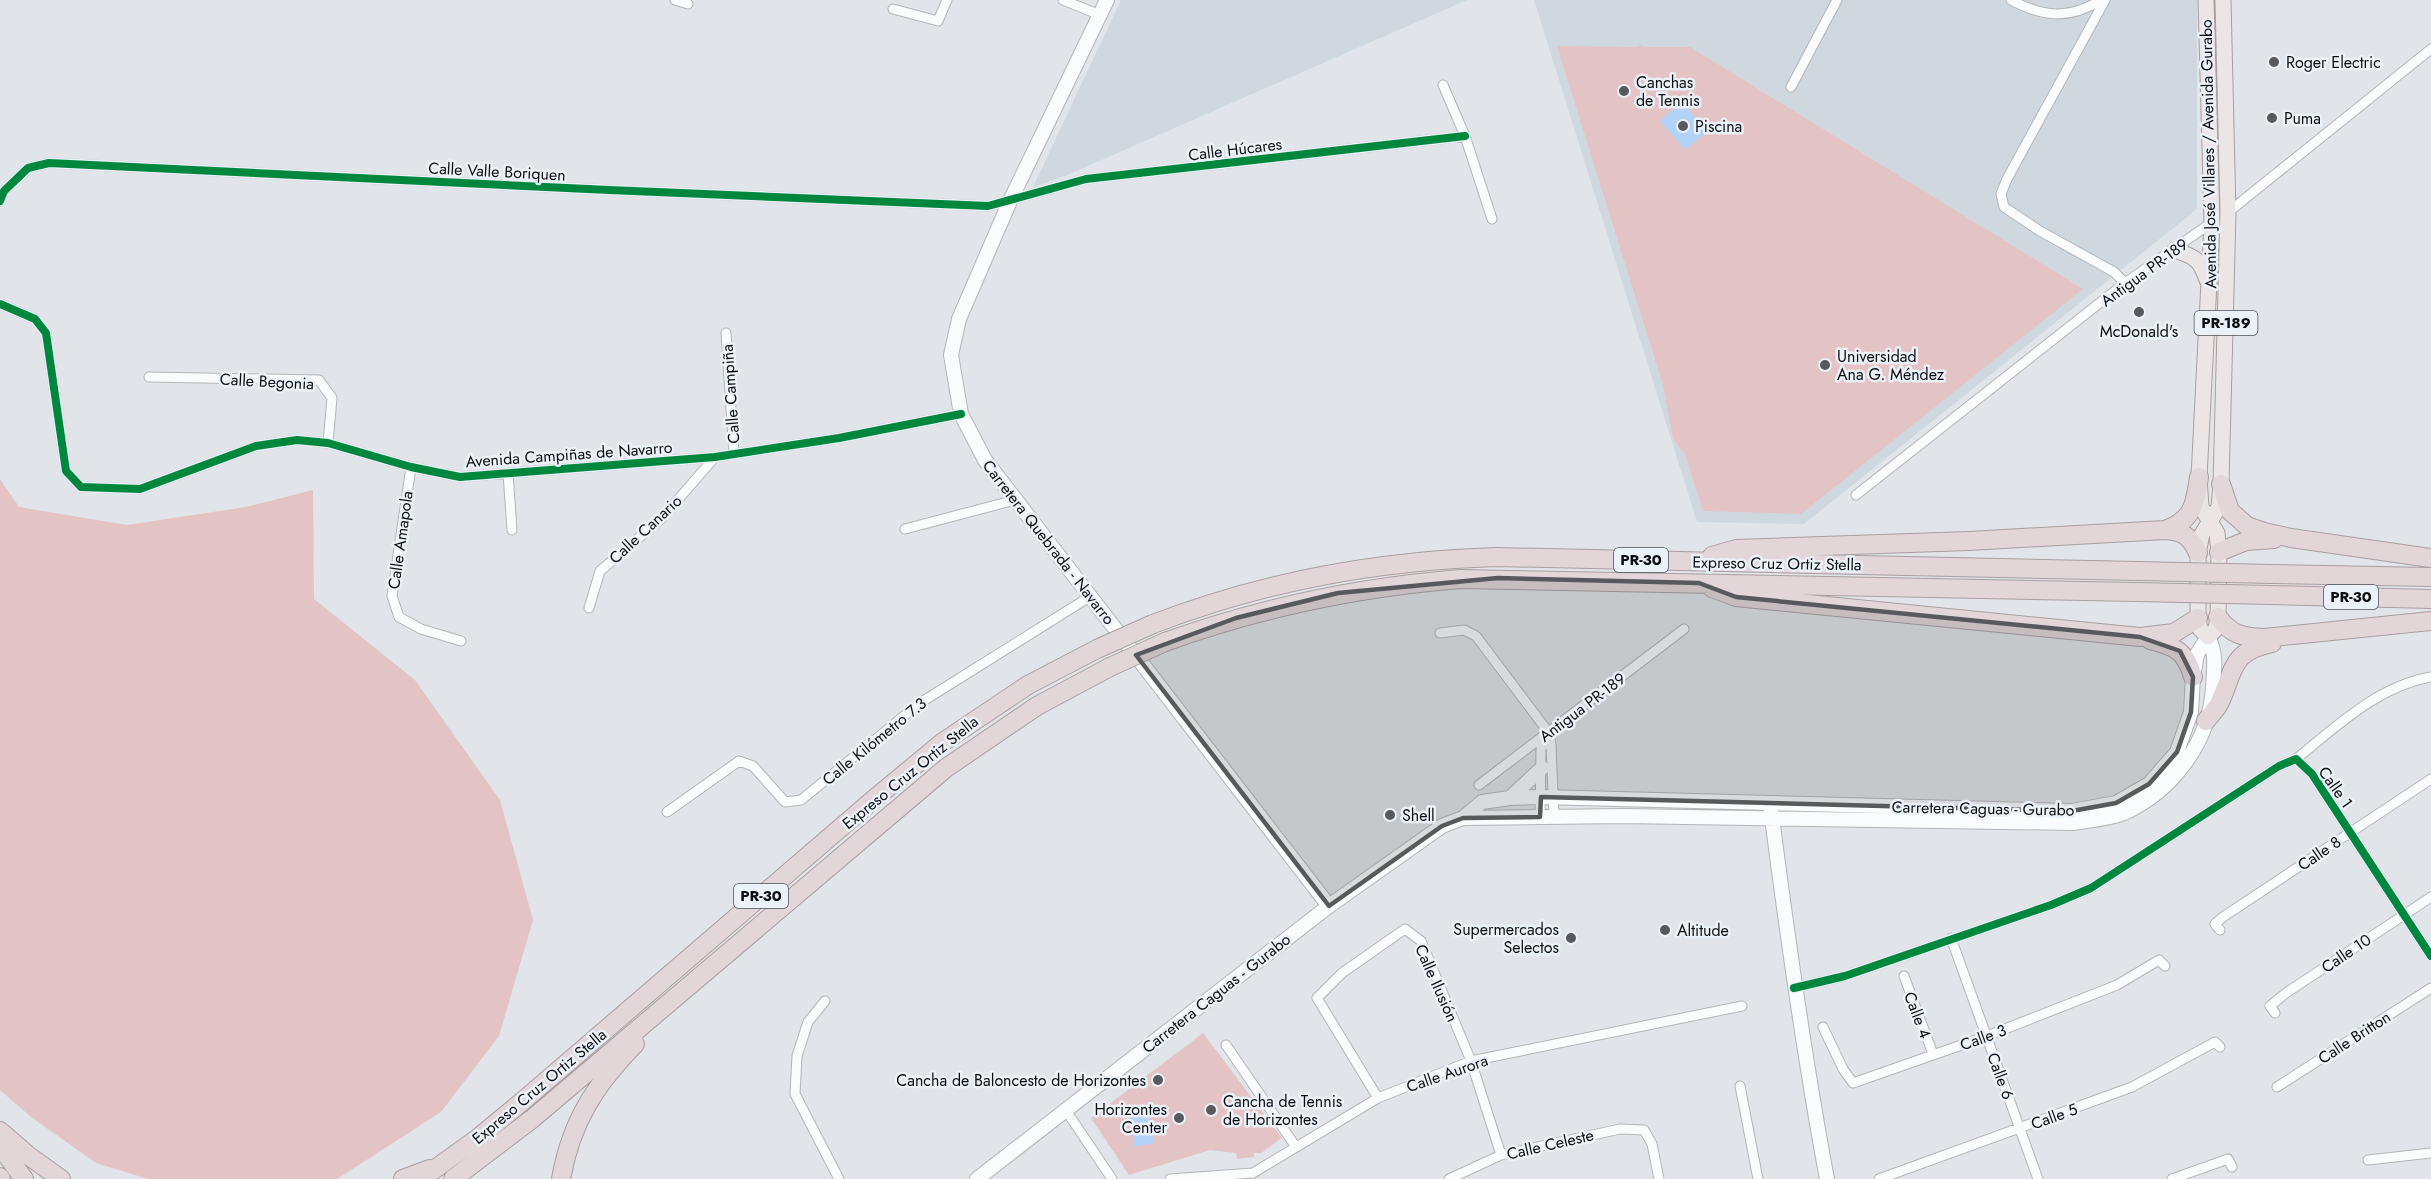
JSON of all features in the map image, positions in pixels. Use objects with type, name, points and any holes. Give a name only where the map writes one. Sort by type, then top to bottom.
[{"type":"highway","points":[[2165,530],[2181,524],[2191,513],[2199,477]]},
{"type":"highway","points":[[2221,484],[2225,501],[2237,519],[2247,526],[2264,532],[2431,558]]},
{"type":"highway","points":[[1694,561],[1736,549],[1969,541],[2165,530],[2185,533],[2193,542],[2198,553]]},
{"type":"highway","points":[[2219,552],[2247,541],[2291,538]]},
{"type":"highway","name":"Expreso Cruz Ortiz Stella","points":[[447,1172],[524,1100],[865,806],[943,742],[1028,685],[1097,649],[1153,624],[1274,585],[1385,565],[1497,557],[2431,578]]},
{"type":"highway","name":"Expreso Cruz Ortiz Stella","points":[[421,1179],[447,1172],[532,1119],[946,768],[1037,706],[1110,667],[1165,642],[1274,608],[1338,593],[1461,579],[2431,599]]},
{"type":"highway","points":[[1699,583],[1736,597],[2140,637],[2180,651],[2189,664],[2193,677]]},
{"type":"highway","points":[[2218,617],[2225,627],[2245,637],[2293,635],[2431,621]]},
{"type":"highway","points":[[2140,637],[2174,633],[2198,618]]},
{"type":"highway","points":[[2206,721],[2219,703],[2232,667],[2241,656],[2258,646],[2293,635]]},
{"type":"highway","points":[[561,1179],[574,1128],[594,1092],[624,1055],[687,996],[705,970]]},
{"type":"highway","points":[[0,1131],[61,1179]]},
{"type":"highway","points":[[0,1146],[24,1179]]},
{"type":"highway","points":[[403,1179],[412,1174],[447,1172]]},
{"type":"main road","name":"Carretera Quebrada - Navarro","points":[[1107,0],[1010,201],[959,319],[951,355],[962,414],[985,460],[1329,906]]},
{"type":"main road","name":"Avenida José Villares / Avenida Gurabo","points":[[2206,0],[2211,223],[2210,288],[2199,477],[2201,507],[2210,522],[2217,533],[2219,552],[2218,617],[2216,629],[2208,637],[2200,629],[2198,618],[2198,553],[2202,534],[2210,522],[2219,507],[2221,484],[2228,213],[2223,0]]},
{"type":"main road","points":[[2175,250],[2194,256],[2202,267],[2210,288]]},
{"type":"main road","name":"Carretera Caguas - Gurabo","points":[[1463,818],[2074,823],[2122,814],[2159,792],[2191,756],[2212,707],[2214,654],[2208,637]]},
{"type":"main road","name":"Carretera Caguas - Gurabo","points":[[978,1179],[1065,1109],[1329,906],[1443,826],[1463,818],[1482,802],[1510,798],[1547,797],[2072,811],[2116,803],[2149,784],[2177,752],[2191,712],[2197,654],[2208,637]]},
{"type":"main road","points":[[1510,798],[1542,768]]},
{"type":"main road","points":[[1770,804],[1794,988],[1808,1080],[1827,1179]]},
{"type":"street","points":[[675,0],[688,4]]},
{"type":"street","points":[[893,9],[938,21],[947,0]]},
{"type":"street","points":[[1063,0],[1100,15]]},
{"type":"street","points":[[1791,87],[1838,0]]},
{"type":"street","points":[[2011,0],[2030,10],[2051,15],[2085,10],[2101,0]]},
{"type":"street","points":[[2105,0],[2001,194],[2004,207],[2040,231],[2114,272],[2125,283]]},
{"type":"street","name":"Antigua PR-189","points":[[1856,495],[2125,283],[2228,213],[2431,49]]},
{"type":"street","points":[[1443,85],[1465,136],[1492,219]]},
{"type":"street","name":"Calle Húcares","points":[[1010,201],[1086,179],[1465,136]]},
{"type":"street","name":"Calle Valle Boriquen","points":[[0,201],[4,191],[28,168],[48,163],[988,206],[1010,201]]},
{"type":"street","name":"Avenida Campiñas de Navarro","points":[[0,304],[35,319],[46,333],[66,471],[81,487],[140,489],[256,446],[297,440],[328,443],[411,467],[460,477],[715,457],[839,438],[962,414]]},
{"type":"street","name":"Calle Campiña","points":[[726,333],[734,454]]},
{"type":"street","name":"Calle Begonia","points":[[149,377],[319,380],[332,398],[328,443]]},
{"type":"street","name":"Calle Canario","points":[[589,608],[600,571],[662,518],[715,457]]},
{"type":"street","name":"Calle Amapola","points":[[411,467],[392,596],[399,617],[421,629],[461,641]]},
{"type":"street","points":[[508,473],[513,530]]},
{"type":"street","points":[[905,529],[1016,500]]},
{"type":"street","name":"Calle Kilómetro 7.3","points":[[667,812],[739,761],[753,766],[785,802],[801,800],[920,703],[1091,596]]},
{"type":"street","name":"Antigua PR-189","points":[[1479,785],[1684,629]]},
{"type":"street","points":[[1440,633],[1464,630],[1476,636],[1549,733],[1551,746],[1547,817]]},
{"type":"street","points":[[2296,759],[2367,702],[2409,681],[2431,677]]},
{"type":"street","points":[[1547,797],[1541,749],[1549,733]]},
{"type":"street","name":"Calle 1","points":[[1794,988],[1845,976],[2051,905],[2091,888],[2279,766],[2296,759],[2312,774],[2431,956]]},
{"type":"street","name":"Calle 8","points":[[2220,930],[2215,924],[2223,917],[2431,779]]},
{"type":"street","name":"Calle 10","points":[[2275,1013],[2270,1006],[2286,993],[2431,897]]},
{"type":"street","name":"Calle Ilusión","points":[[1378,1098],[1317,998],[1342,973],[1405,929],[1421,940],[1471,1061],[1501,1155]]},
{"type":"street","name":"Calle 6","points":[[1951,938],[2038,1179]]},
{"type":"street","name":"Calle 3","points":[[1823,1028],[1843,1069],[1853,1083],[1987,1036],[2117,986],[2159,960],[2165,966]]},
{"type":"street","name":"Calle 4","points":[[1904,976],[1933,1054]]},
{"type":"street","name":"Calle Britton","points":[[2277,1087],[2431,988]]},
{"type":"street","points":[[825,1001],[808,1022],[797,1056],[795,1094],[839,1179]]},
{"type":"street","name":"Calle Aurora","points":[[1170,1179],[1253,1173],[1378,1098],[1471,1061],[1742,1006]]},
{"type":"street","name":"Calle 5","points":[[1880,1179],[2132,1087],[2215,1042],[2220,1047]]},
{"type":"street","points":[[1226,1045],[1296,1147]]},
{"type":"street","points":[[1740,1086],[1758,1179]]},
{"type":"street","points":[[1065,1109],[1112,1179]]},
{"type":"street","name":"Calle Celeste","points":[[1449,1179],[1501,1155],[1620,1129],[1644,1130],[1650,1141],[1659,1179]]},
{"type":"street","points":[[2368,1160],[2431,1153]]},
{"type":"street","points":[[2172,1179],[2228,1159],[2232,1167]]},
{"type":"highlighted area","points":[[1498,578],[1699,583],[1736,597],[2140,637],[2180,651],[2193,677],[2191,712],[2177,752],[2149,784],[2116,803],[2072,811],[1541,797],[1540,817],[1463,818],[1442,826],[1329,906],[1136,655],[1236,618],[1338,593]]},
{"type":"shaded area","points":[[1121,0],[1467,0],[1065,176],[1033,187]]},
{"type":"shaded area","name":"Universidad Ana G. Méndez","points":[[1534,0],[2197,0],[2197,209],[1804,524],[1697,522]]},
{"type":"shaded area","points":[[1641,44],[1644,47],[1690,47],[2083,289],[1801,514],[1703,511],[1685,454],[1673,439],[1663,385],[1557,46],[1637,47]]},
{"type":"shaded area","points":[[0,479],[19,507],[127,525],[246,507],[313,490],[314,599],[415,680],[500,800],[533,920],[499,1036],[441,1112],[337,1179],[148,1179],[96,1163],[31,1117],[0,1090]]},
{"type":"shaded area","points":[[1203,1033],[1282,1138],[1261,1153],[1254,1153],[1254,1157],[1237,1159],[1236,1153],[1210,1150],[1129,1175],[1091,1118]]},
{"type":"water","name":"Piscina","points":[[1682,102],[1707,132],[1685,150],[1660,121]]},
{"type":"water","points":[[1147,1108],[1154,1143],[1135,1147],[1128,1113]]},
{"type":"cycle path","points":[[0,201],[4,191],[28,168],[49,163],[988,206],[1086,179],[1465,136]]},
{"type":"cycle path","points":[[0,304],[35,319],[46,333],[66,471],[81,487],[140,489],[256,446],[297,440],[328,443],[411,467],[460,477],[715,457],[839,438],[961,414]]},
{"type":"cycle path","points":[[1794,988],[1845,976],[2051,905],[2091,888],[2279,766],[2296,759],[2312,774],[2431,956]]},
{"type":"place","name":"Roger Electric","points":[[2274,62]]},
{"type":"place","name":"Canchas de Tennis","points":[[1624,91]]},
{"type":"place","name":"Puma","points":[[2272,118]]},
{"type":"place","name":"Piscina","points":[[1683,126]]},
{"type":"place","name":"McDonald's","points":[[2139,312]]},
{"type":"place","name":"Universidad Ana G. Méndez","points":[[1825,365]]},
{"type":"place","name":"Shell","points":[[1390,815]]},
{"type":"place","name":"Altitude","points":[[1665,930]]},
{"type":"place","name":"Supermercados Selectos","points":[[1571,938]]},
{"type":"place","name":"Cancha de Baloncesto de Horizontes","points":[[1158,1080]]},
{"type":"place","name":"Cancha de Tennis de Horizontes","points":[[1211,1110]]},
{"type":"place","name":"Horizontes Center","points":[[1179,1118]]}]
